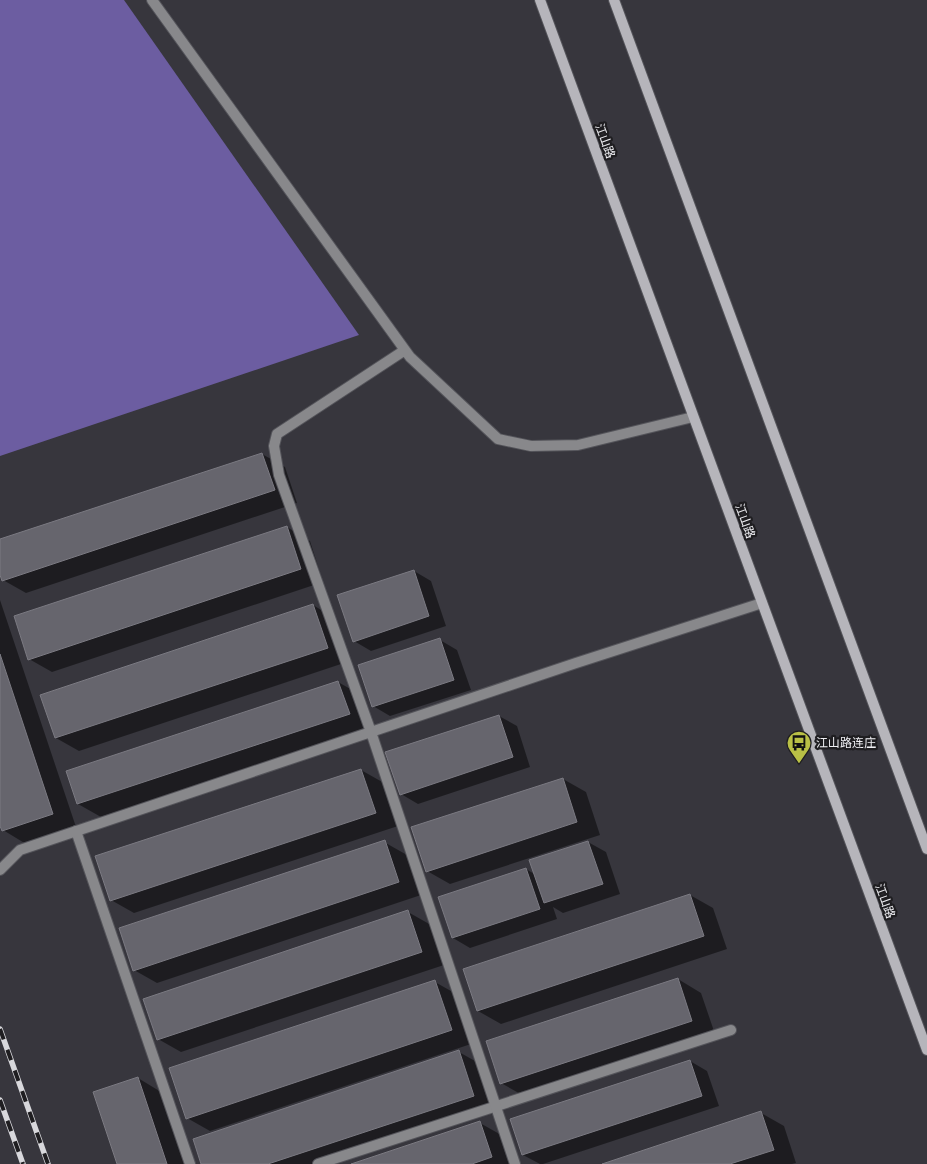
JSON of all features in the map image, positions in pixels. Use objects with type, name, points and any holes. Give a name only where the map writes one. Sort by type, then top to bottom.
[{"type":"main road","name":"江山路","points":[[540,0],[927,1050]]},
{"type":"main road","points":[[614,0],[927,849]]},
{"type":"street","points":[[152,0],[410,358],[498,439],[531,446],[578,445],[694,417]]},
{"type":"street","points":[[405,350],[277,434],[274,446],[279,475],[371,732],[515,1164]]},
{"type":"street","points":[[0,870],[20,850],[576,663],[762,603]]},
{"type":"street","points":[[76,831],[190,1164]]},
{"type":"street","points":[[318,1164],[731,1030]]},
{"type":"shaded area","points":[[0,0],[124,0],[359,335],[0,456]]},
{"type":"building","points":[[262,453],[275,490],[2,581],[0,575],[0,539]]},
{"type":"building","points":[[287,526],[301,569],[28,660],[14,616]]},
{"type":"building","points":[[414,570],[429,616],[353,642],[337,595]]},
{"type":"building","points":[[313,604],[328,648],[55,738],[40,695]]},
{"type":"building","points":[[440,638],[454,680],[372,707],[358,665]]},
{"type":"building","points":[[0,654],[53,814],[2,831],[0,826]]},
{"type":"building","points":[[338,681],[350,714],[77,804],[66,771]]},
{"type":"building","points":[[499,715],[513,757],[400,795],[385,752]]},
{"type":"building","points":[[361,769],[376,813],[110,901],[95,856]]},
{"type":"building","points":[[563,778],[577,822],[426,872],[411,827]]},
{"type":"building","points":[[385,840],[399,882],[133,971],[119,928]]},
{"type":"building","points":[[588,841],[603,884],[544,903],[529,860]]},
{"type":"building","points":[[526,868],[540,909],[452,938],[438,897]]},
{"type":"building","points":[[690,894],[704,936],[477,1011],[463,969]]},
{"type":"building","points":[[408,910],[422,952],[157,1040],[143,999]]},
{"type":"building","points":[[678,978],[692,1021],[500,1084],[486,1041]]},
{"type":"building","points":[[435,980],[452,1030],[186,1119],[169,1068]]},
{"type":"building","points":[[459,1050],[474,1096],[268,1164],[201,1164],[193,1139]]},
{"type":"building","points":[[690,1060],[702,1096],[522,1155],[510,1119]]},
{"type":"building","points":[[138,1077],[167,1164],[117,1164],[93,1092]]},
{"type":"building","points":[[761,1111],[774,1150],[730,1164],[602,1164]]},
{"type":"building","points":[[480,1121],[492,1157],[472,1164],[351,1164]]},
{"type":"railway","points":[[0,1029],[48,1164]]},
{"type":"railway","points":[[0,1100],[23,1164]]},
{"type":"place","name":"江山路连庄","points":[[799,764]]}]
